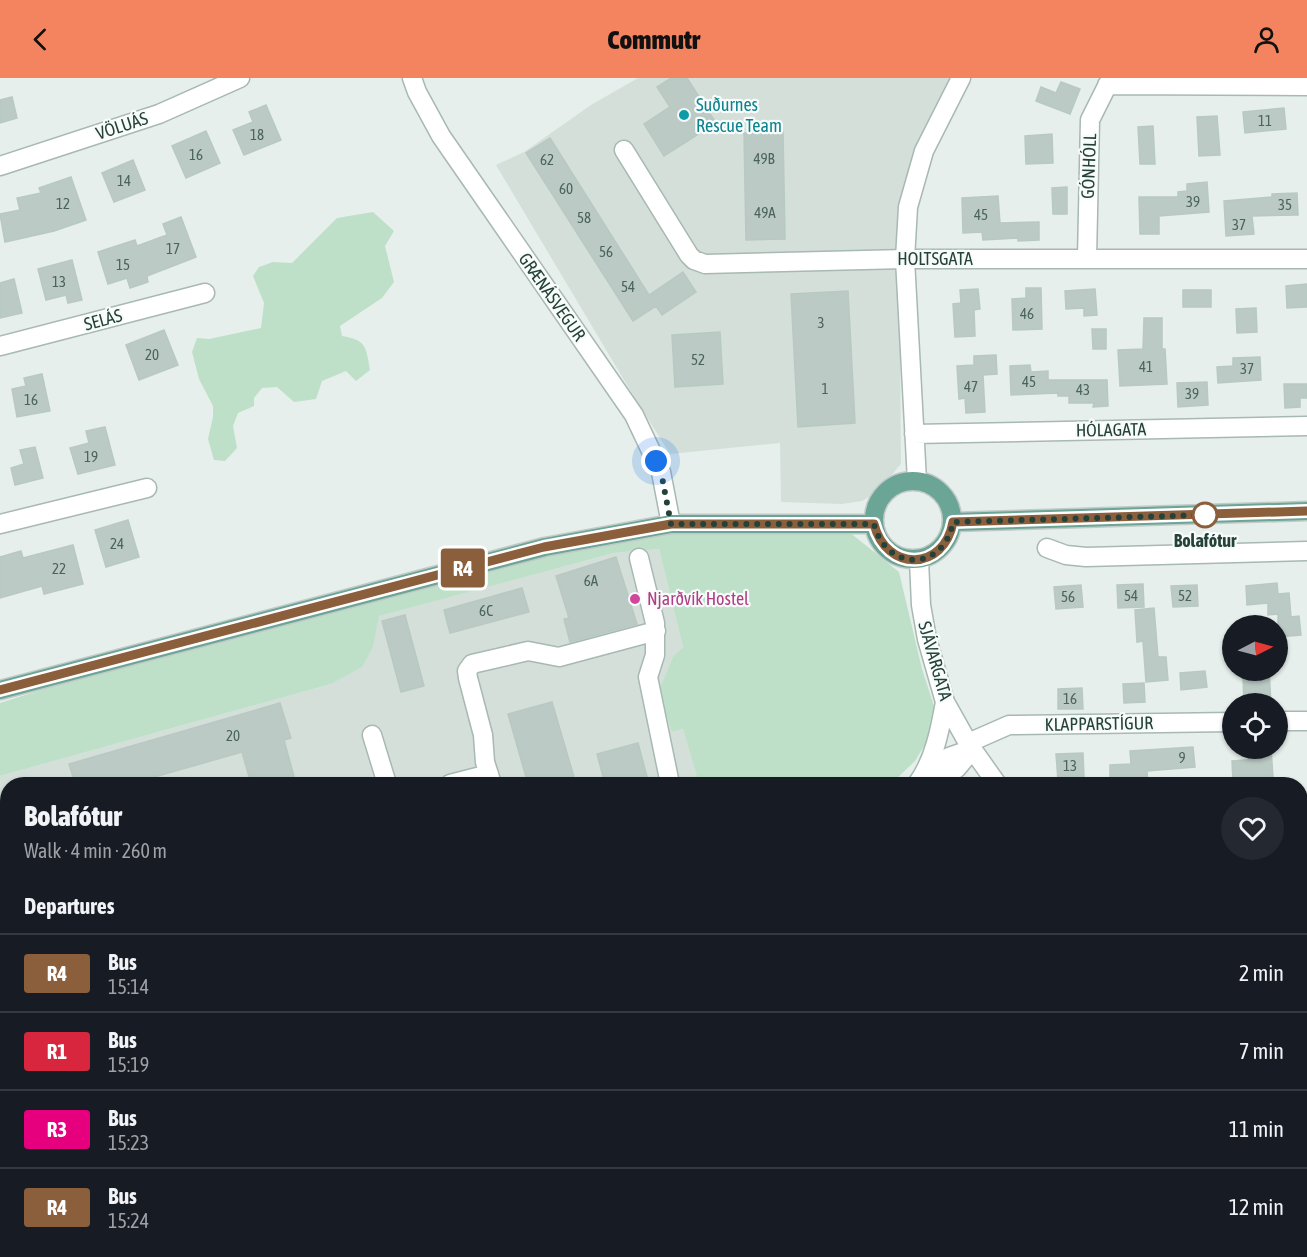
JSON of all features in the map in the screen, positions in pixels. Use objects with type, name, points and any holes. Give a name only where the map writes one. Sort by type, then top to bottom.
[{"type":"main road","points":[[917,481],[939,490],[947,499],[953,522],[951,533],[939,551],[919,560],[894,555],[884,547],[877,536],[874,524],[875,512],[885,492],[906,482],[917,481]]},
{"type":"main road","points":[[953,522],[1307,511]]},
{"type":"main road","points":[[0,690],[544,547],[671,524],[874,524]]},
{"type":"street","name":"VÖLUÁS","points":[[0,166],[159,114],[240,78]]},
{"type":"street","name":"GRÆNÁSVEGUR","points":[[412,78],[441,136],[634,415],[661,472],[671,524]]},
{"type":"street","points":[[917,481],[905,259],[908,207],[917,170],[932,133],[961,78]]},
{"type":"street","points":[[1109,81],[1307,86]]},
{"type":"street","name":"GÓNHÓLL","points":[[1087,258],[1090,120],[1109,81]]},
{"type":"street","name":"HOLTSGATA","points":[[624,150],[689,255],[694,260],[705,264],[905,259],[1307,259]]},
{"type":"street","name":"SELÁS","points":[[0,346],[205,293]]},
{"type":"street","name":"HÓLAGATA","points":[[914,434],[1307,426]]},
{"type":"street","points":[[0,524],[147,488]]},
{"type":"street","points":[[1047,548],[1066,555],[1086,557],[1307,551]]},
{"type":"street","points":[[639,558],[656,631],[655,655],[648,677],[668,777]]},
{"type":"street","name":"SJÁVARGATA","points":[[919,560],[921,605],[927,639],[945,702],[970,746],[992,777]]},
{"type":"street","points":[[489,774],[483,735],[468,678],[467,671],[472,664],[528,651],[560,657],[656,631]]},
{"type":"street","points":[[930,777],[945,702]]},
{"type":"street","points":[[1288,721],[1307,720]]},
{"type":"street","name":"KLAPPARSTÍGUR","points":[[970,746],[1009,725],[1222,722]]},
{"type":"street","points":[[372,735],[385,777]]},
{"type":"street","points":[[938,777],[957,768],[970,746]]},
{"type":"shaded area","points":[[638,78],[958,78],[899,227],[901,464],[877,492],[862,501],[842,504],[781,502],[780,443],[670,454],[496,165],[524,152],[591,105]]},
{"type":"shaded area","points":[[659,549],[683,647],[673,658],[672,732],[683,729],[698,776],[0,777],[331,684],[373,647],[378,616],[614,553]]},
{"type":"green space","points":[[373,212],[394,231],[385,246],[394,282],[382,298],[340,326],[342,336],[356,340],[364,346],[370,370],[356,381],[346,371],[322,381],[316,399],[294,402],[277,387],[262,388],[254,398],[254,406],[238,413],[233,426],[237,448],[225,461],[214,460],[208,439],[213,406],[199,379],[192,352],[197,338],[209,339],[261,328],[264,303],[253,276],[259,267],[273,262],[292,263],[337,218]]},
{"type":"green space","points":[[848,531],[899,572],[922,669],[936,712],[933,731],[915,761],[898,777],[693,777],[697,776],[683,729],[672,732],[659,691],[673,657],[683,647],[659,549],[614,553],[379,616],[373,647],[362,667],[331,684],[0,776],[0,703],[82,677],[547,554],[666,533]]},
{"type":"building","name":"Suðurnes Rescue Team","points":[[671,78],[687,78],[716,123],[664,156],[644,124],[670,107],[657,87]]},
{"type":"building","points":[[1061,82],[1080,89],[1070,114],[1036,101],[1041,87],[1056,93]]},
{"type":"building","points":[[12,97],[17,118],[0,123],[0,100]]},
{"type":"building","points":[[266,105],[281,140],[244,155],[233,130],[253,122],[249,112]]},
{"type":"building","points":[[1284,108],[1286,129],[1245,133],[1243,112]]},
{"type":"building","points":[[1217,116],[1220,155],[1199,156],[1197,117]]},
{"type":"building","points":[[1153,126],[1155,164],[1140,164],[1138,127]]},
{"type":"building","points":[[206,131],[220,163],[186,178],[172,146]]},
{"type":"building","points":[[783,132],[785,239],[746,240],[744,133]]},
{"type":"building","points":[[1052,134],[1053,163],[1026,164],[1025,136]]},
{"type":"building","points":[[550,138],[649,295],[683,272],[696,292],[662,315],[656,306],[633,321],[526,153]]},
{"type":"building","points":[[133,160],[145,190],[114,202],[102,173]]},
{"type":"building","points":[[71,177],[86,220],[54,231],[5,242],[0,214],[20,210],[17,198],[41,193],[39,188]]},
{"type":"building","points":[[1207,182],[1209,212],[1159,216],[1159,234],[1140,234],[1139,197],[1178,197],[1178,192],[1187,191],[1187,184]]},
{"type":"building","points":[[1067,187],[1067,214],[1053,214],[1052,188]]},
{"type":"building","points":[[1297,193],[1298,215],[1252,216],[1254,234],[1226,236],[1224,201]]},
{"type":"building","points":[[998,196],[1000,223],[1039,222],[1039,240],[1018,241],[1018,238],[983,240],[982,232],[963,233],[962,198]]},
{"type":"building","points":[[181,217],[196,257],[147,276],[148,282],[130,288],[127,278],[108,284],[98,252],[135,240],[137,246],[167,235],[163,224]]},
{"type":"building","points":[[72,260],[82,300],[68,303],[66,295],[46,300],[38,269]]},
{"type":"building","points":[[14,279],[22,313],[0,318],[0,283]]},
{"type":"building","points":[[1307,284],[1307,307],[1287,308],[1286,286]]},
{"type":"building","points":[[1026,288],[1041,288],[1042,329],[1013,330],[1012,299],[1026,298]]},
{"type":"building","points":[[978,289],[980,309],[974,310],[975,336],[955,337],[953,304],[961,303],[960,290]]},
{"type":"building","points":[[1095,289],[1097,315],[1084,316],[1084,308],[1066,309],[1065,291]]},
{"type":"building","points":[[1183,290],[1211,290],[1211,307],[1183,307]]},
{"type":"building","points":[[848,291],[855,423],[798,427],[791,294]]},
{"type":"building","points":[[1256,308],[1257,332],[1237,333],[1236,309]]},
{"type":"building","points":[[1144,318],[1162,318],[1162,349],[1165,349],[1167,384],[1120,386],[1118,350],[1143,349]]},
{"type":"building","points":[[1092,329],[1106,329],[1106,349],[1093,349]]},
{"type":"building","points":[[164,330],[178,365],[139,380],[126,345]]},
{"type":"building","points":[[720,332],[723,384],[675,387],[672,335]]},
{"type":"building","points":[[996,355],[997,374],[983,375],[985,412],[966,413],[965,398],[959,399],[957,366],[974,365],[974,356]]},
{"type":"building","points":[[1260,357],[1261,380],[1218,383],[1217,367],[1233,366],[1233,358]]},
{"type":"building","points":[[1030,365],[1031,372],[1048,371],[1048,380],[1107,380],[1108,406],[1093,407],[1094,403],[1069,403],[1069,396],[1058,396],[1058,393],[1011,395],[1010,366]]},
{"type":"building","points":[[42,374],[50,411],[17,417],[12,389],[26,386],[24,378]]},
{"type":"building","points":[[1207,382],[1208,405],[1178,407],[1177,383]]},
{"type":"building","points":[[1284,384],[1307,384],[1307,398],[1300,398],[1300,407],[1285,408]]},
{"type":"building","points":[[105,427],[115,465],[78,474],[70,448],[89,443],[86,431]]},
{"type":"building","points":[[35,447],[43,478],[15,485],[11,468],[24,464],[20,450]]},
{"type":"building","points":[[128,520],[139,557],[106,567],[95,530]]},
{"type":"building","points":[[73,545],[83,584],[44,594],[42,586],[0,598],[0,557],[21,551],[23,558]]},
{"type":"building","points":[[616,557],[637,624],[570,642],[564,619],[569,618],[556,576]]},
{"type":"building","points":[[1277,583],[1278,594],[1289,593],[1291,617],[1299,616],[1301,635],[1288,636],[1288,615],[1268,615],[1268,603],[1247,605],[1246,586]]},
{"type":"building","points":[[1143,584],[1144,607],[1118,608],[1117,585]]},
{"type":"building","points":[[1081,585],[1083,607],[1056,609],[1054,587]]},
{"type":"building","points":[[1197,585],[1198,606],[1173,607],[1171,586]]},
{"type":"building","points":[[522,588],[529,612],[450,633],[444,610]]},
{"type":"building","points":[[1154,608],[1158,657],[1166,657],[1168,680],[1146,682],[1143,641],[1137,642],[1135,610]]},
{"type":"building","points":[[405,615],[424,686],[401,692],[382,621]]},
{"type":"building","points":[[1205,671],[1207,687],[1181,690],[1180,673]]},
{"type":"building","points":[[1243,681],[1270,681],[1270,693],[1244,693]]},
{"type":"building","points":[[1144,683],[1145,702],[1124,703],[1123,684]]},
{"type":"building","points":[[1082,688],[1083,709],[1058,709],[1058,689]]},
{"type":"building","points":[[552,702],[574,777],[526,777],[508,714]]},
{"type":"building","points":[[280,703],[291,738],[284,740],[294,777],[249,777],[242,752],[154,777],[73,777],[69,764]]},
{"type":"building","points":[[638,743],[647,777],[603,777],[597,754]]},
{"type":"building","points":[[1193,747],[1195,767],[1147,771],[1147,777],[1110,777],[1110,765],[1131,764],[1130,751]]},
{"type":"building","points":[[1083,753],[1084,777],[1058,777],[1056,754]]},
{"type":"building","points":[[1272,759],[1273,777],[1233,777],[1232,761]]},
{"type":"bus line","name":"R4","points":[[0,690],[544,547],[671,524],[874,524],[877,536],[884,547],[894,555],[919,560],[939,551],[951,533],[953,522],[1307,511]]},
{"type":"place","name":"Suðurnes Rescue Team","points":[[684,115]]},
{"type":"place","name":"Bolafótur","points":[[1205,515]]},
{"type":"place","name":"Njarðvík Hostel","points":[[635,599]]},
{"type":"route","points":[[656,461],[661,472],[671,524],[874,524],[877,536],[884,547],[894,555],[906,559],[919,560],[939,551],[951,533],[953,522],[1205,515]]}]
